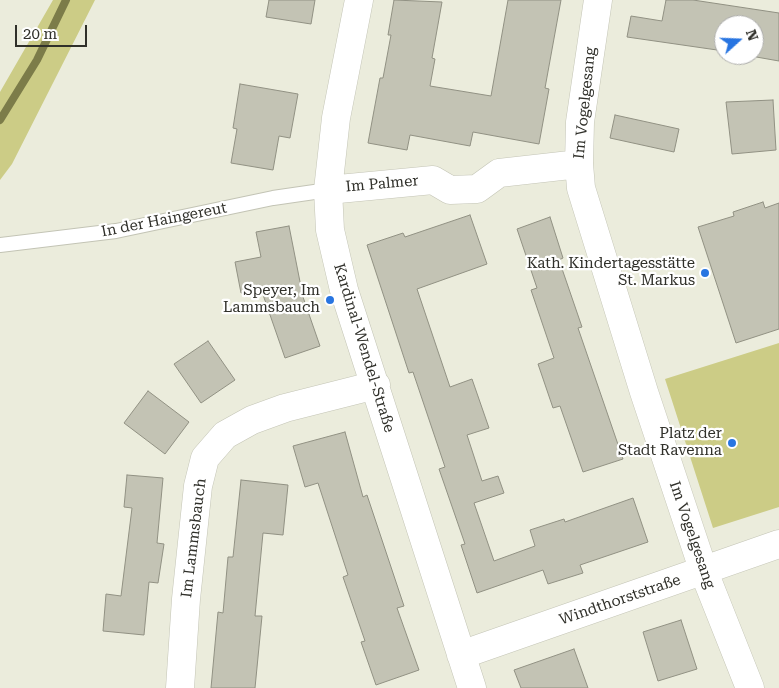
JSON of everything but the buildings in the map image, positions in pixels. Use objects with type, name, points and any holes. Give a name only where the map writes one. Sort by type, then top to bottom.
[{"type":"street","name":"Kardinal-Wendel-Straße","points":[[359,0],[336,118],[328,190],[330,230],[344,290],[472,688]]},
{"type":"street","name":"Im Vogelgesang","points":[[598,0],[580,122],[579,164],[581,188],[704,572],[750,688]]},
{"type":"street","name":"Im Palmer","points":[[328,190],[433,180],[450,190],[477,188],[499,173],[579,164]]},
{"type":"street","name":"Im Lammsbauch","points":[[180,688],[186,598],[198,486],[206,458],[225,435],[252,420],[285,408],[376,385]]},
{"type":"street","name":"Windthorststraße","points":[[461,655],[704,572],[779,544]]},
{"type":"lane","name":"In der Haingereut","points":[[0,244],[116,231],[273,198],[328,190]]},
{"type":"shaded area","points":[[53,0],[95,0],[12,164],[0,180],[0,92]]},
{"type":"shaded area","name":"Platz der Stadt Ravenna","points":[[779,343],[779,507],[713,528],[665,379]]},
{"type":"waterway","points":[[0,120],[37,60],[66,0]]},
{"type":"place","name":"Kath. Kindertagesstätte St. Markus","points":[[705,273]]},
{"type":"place","name":"Speyer, Im Lammsbauch","points":[[330,300]]},
{"type":"place","name":"Platz der Stadt Ravenna","points":[[732,443]]}]
